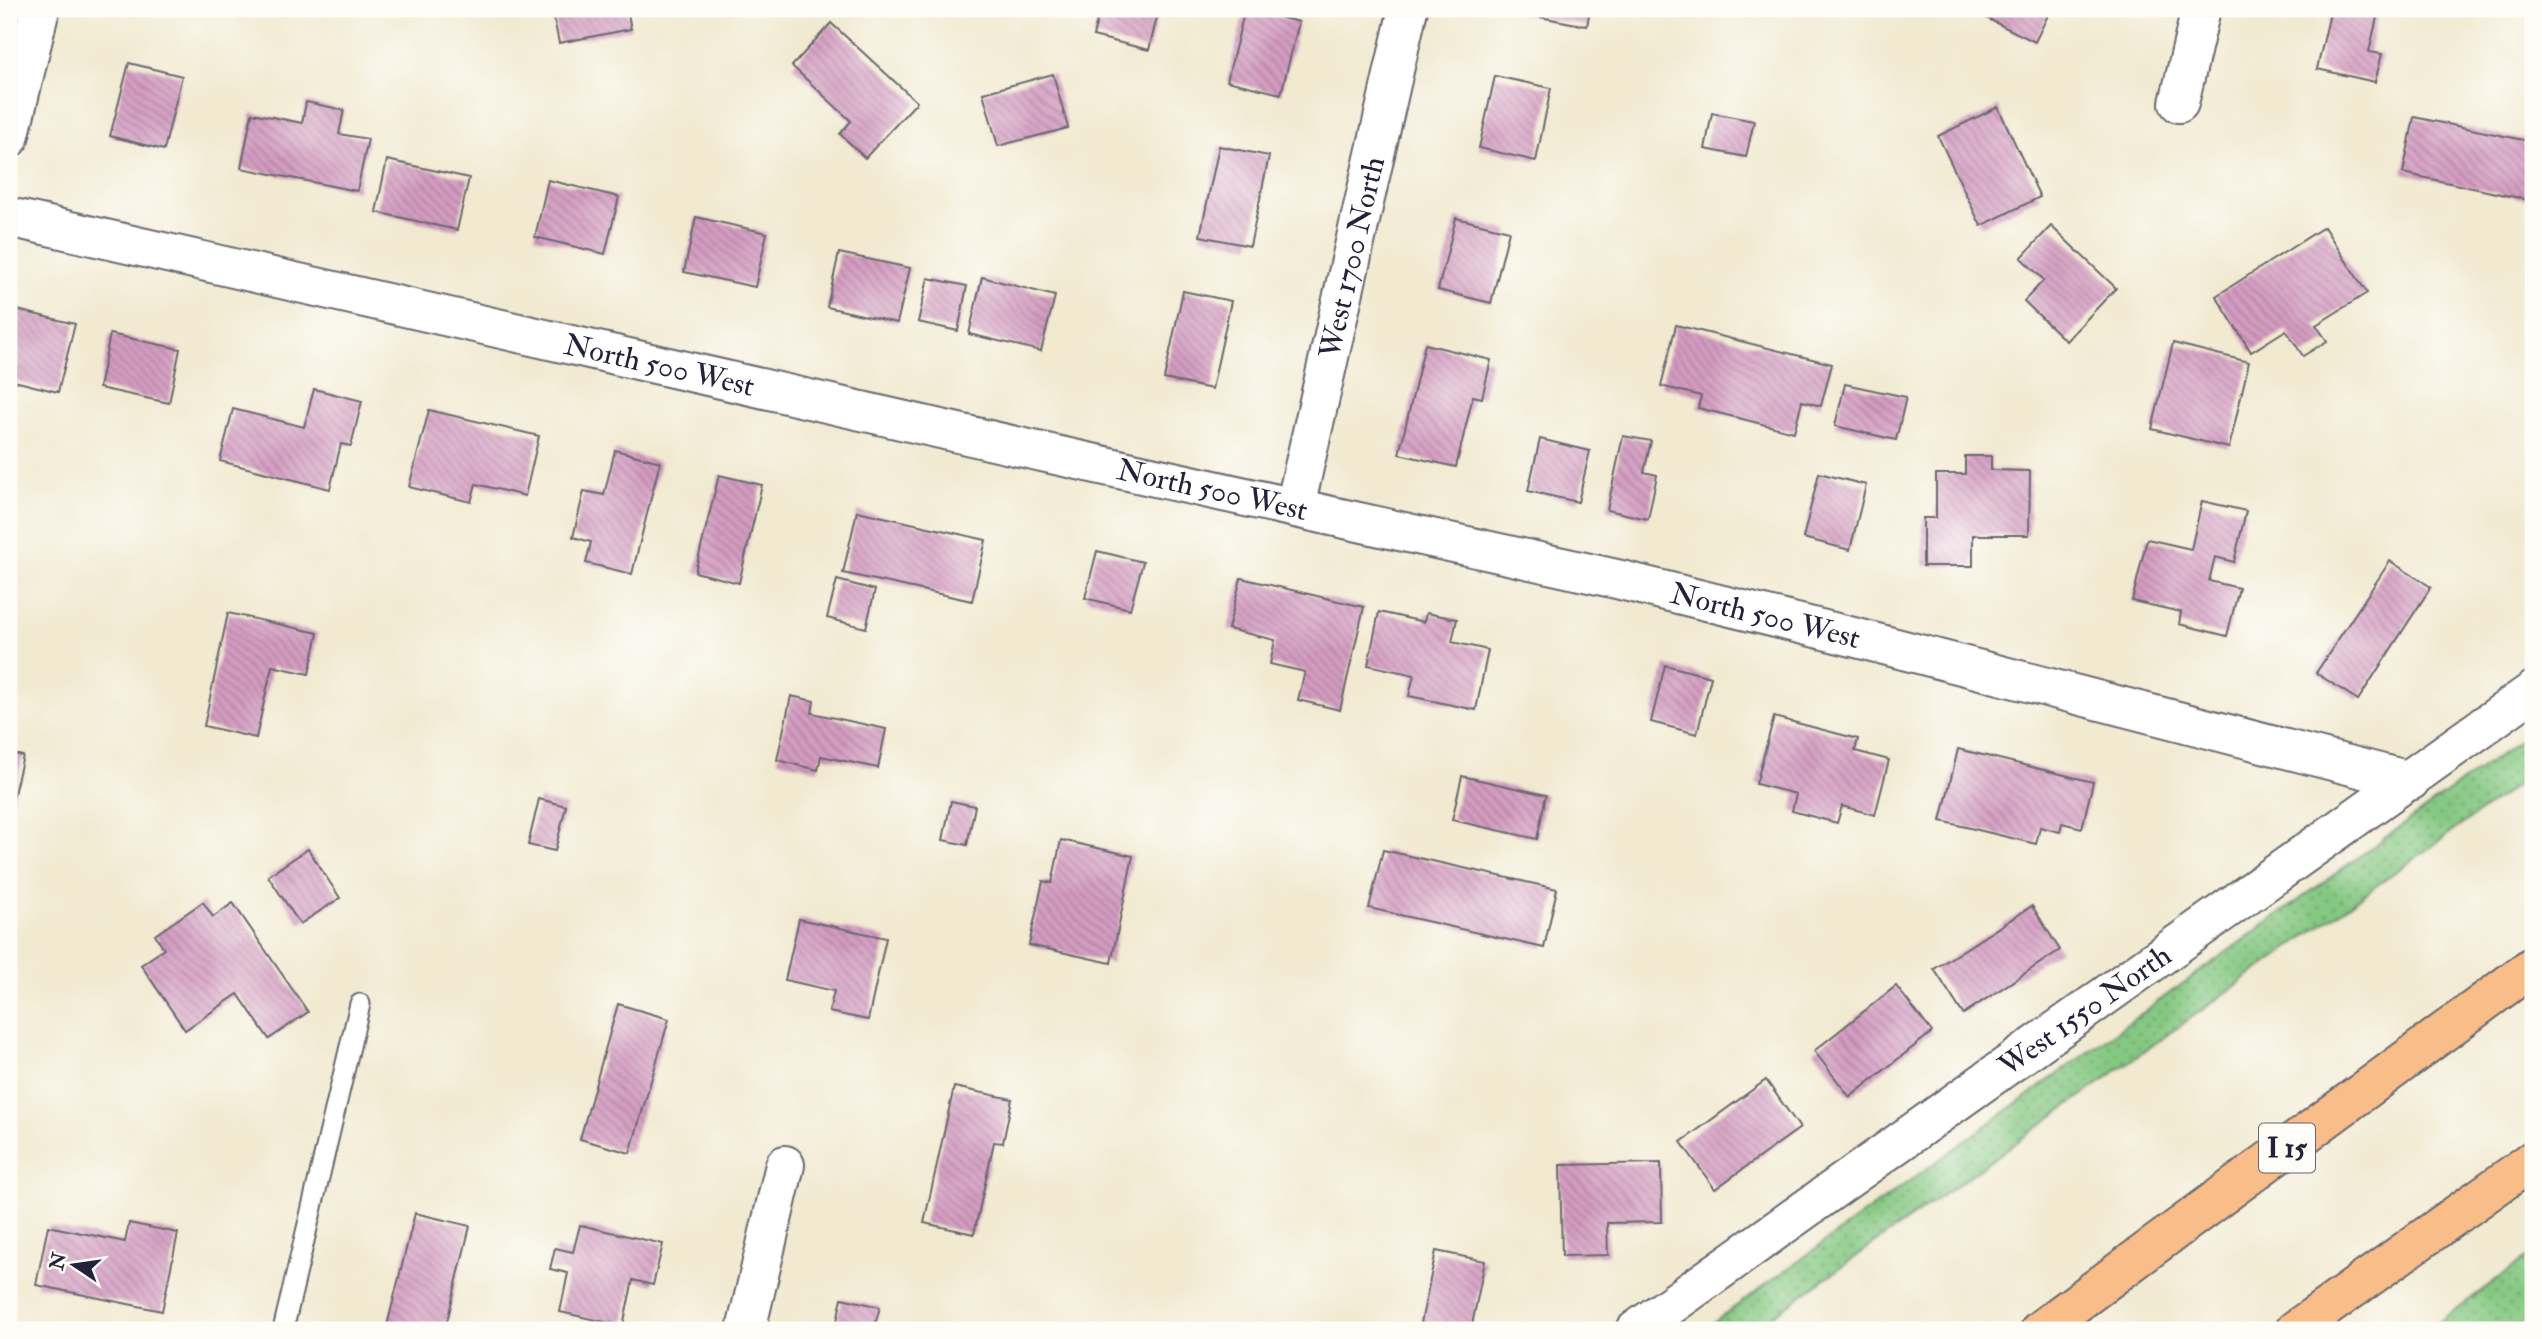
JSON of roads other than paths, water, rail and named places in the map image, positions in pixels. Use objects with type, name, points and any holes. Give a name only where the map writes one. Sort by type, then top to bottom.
[{"type":"highway","name":"I 15","points":[[2040,1330],[2533,966]]},
{"type":"highway","points":[[2295,1330],[2533,1160]]},
{"type":"street","points":[[9,138],[40,9]]},
{"type":"street","name":"West 1700 North","points":[[1295,507],[1408,9]]},
{"type":"street","points":[[2179,103],[2201,9]]},
{"type":"street","name":"North 500 West","points":[[9,217],[1635,583],[2410,781]]},
{"type":"street","name":"West 1550 North","points":[[1636,1330],[2533,691]]},
{"type":"street","points":[[746,1330],[785,1165]]},
{"type":"lane","points":[[283,1330],[360,1004]]}]
